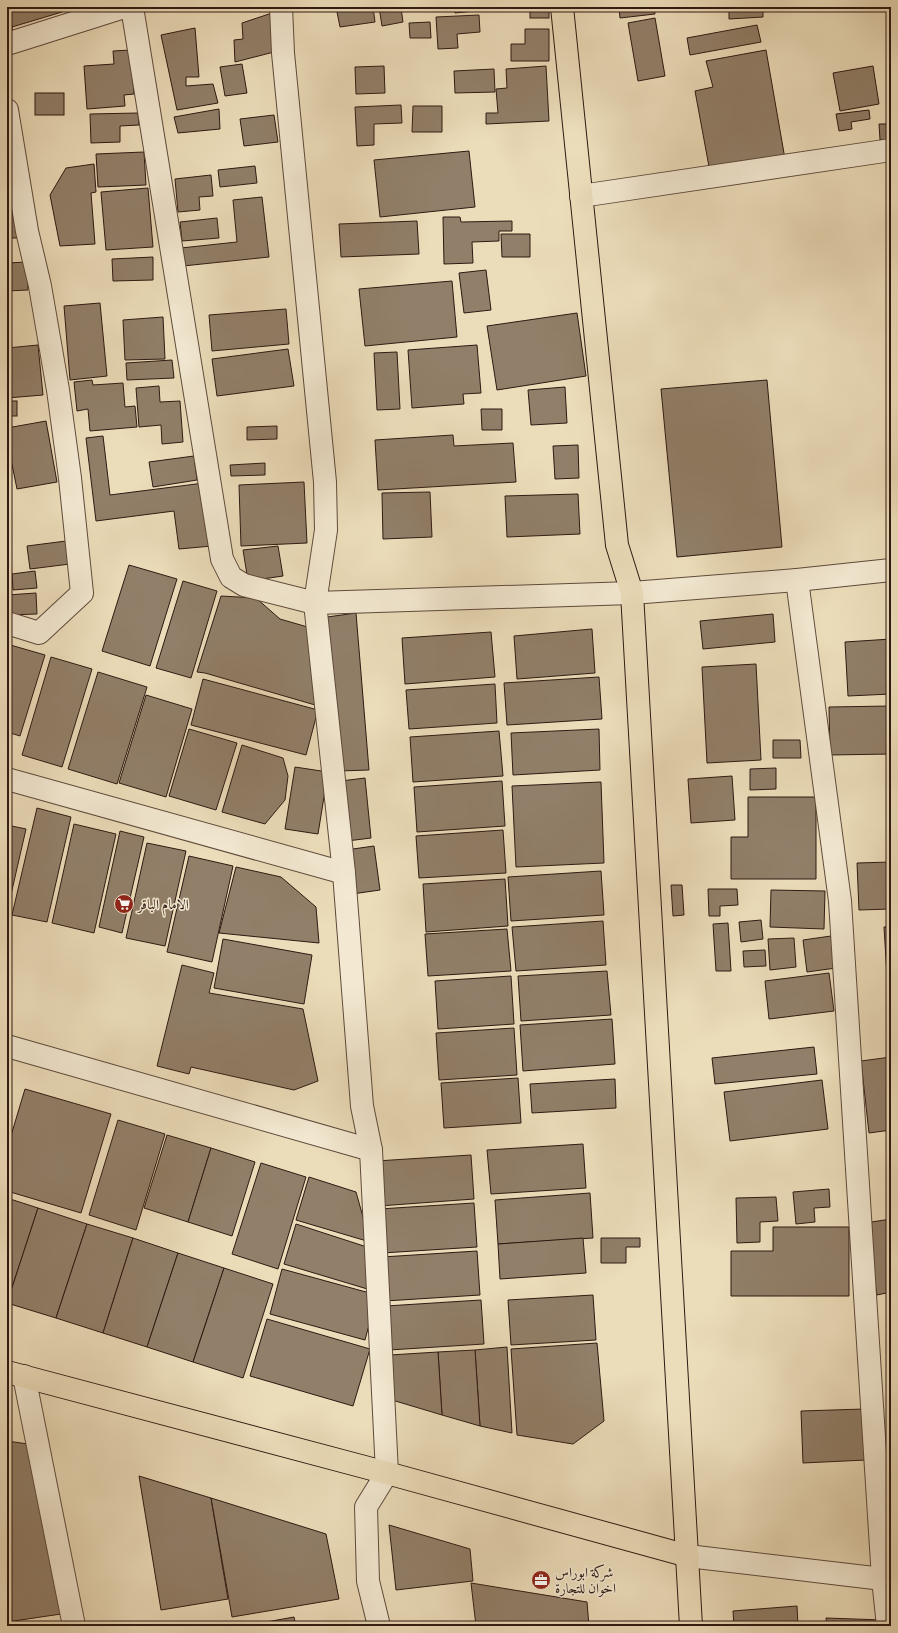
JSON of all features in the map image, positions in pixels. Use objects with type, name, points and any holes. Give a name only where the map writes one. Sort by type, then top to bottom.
[{"type":"main road","points":[[562,7],[617,545],[632,593],[692,1626]]},
{"type":"main road","points":[[16,1374],[387,1472],[688,1556]]},
{"type":"street","points":[[7,44],[124,7]]},
{"type":"street","points":[[132,7],[222,559],[231,577],[244,585],[315,603],[632,593],[797,580],[891,570]]},
{"type":"street","points":[[281,7],[284,60],[325,482],[326,530],[315,603],[344,873],[362,1106],[371,1150],[387,1472],[366,1507],[368,1581],[379,1626]]},
{"type":"street","points":[[7,110],[27,231],[40,286],[58,390],[70,478],[82,593],[39,632],[7,623]]},
{"type":"street","points":[[581,196],[891,150]]},
{"type":"street","points":[[797,580],[840,901],[887,1579],[888,1626]]},
{"type":"street","points":[[7,779],[344,873]]},
{"type":"street","points":[[7,1046],[371,1150]]},
{"type":"street","points":[[16,1374],[74,1626]]},
{"type":"street","points":[[688,1556],[887,1579]]},
{"type":"building","points":[[7,7],[13,32],[7,33]]},
{"type":"building","points":[[9,7],[61,7],[62,12],[12,27]]},
{"type":"building","points":[[336,7],[373,7],[375,22],[340,27]]},
{"type":"building","points":[[379,7],[406,7],[401,8],[403,22],[382,26]]},
{"type":"building","points":[[454,7],[503,7],[503,8],[455,13]]},
{"type":"building","points":[[619,7],[654,7],[655,14],[620,18]]},
{"type":"building","points":[[729,7],[763,7],[763,17],[729,19]]},
{"type":"building","points":[[530,8],[549,8],[549,18],[530,18]]},
{"type":"building","points":[[272,13],[274,52],[235,62],[234,40],[243,39],[242,23]]},
{"type":"building","points":[[479,15],[480,32],[457,34],[458,48],[438,49],[436,17]]},
{"type":"building","points":[[655,18],[665,76],[638,81],[628,23]]},
{"type":"building","points":[[430,22],[431,38],[410,38],[409,23]]},
{"type":"building","points":[[757,25],[761,42],[690,55],[687,38]]},
{"type":"building","points":[[195,28],[199,77],[186,77],[186,86],[213,84],[218,103],[177,110],[161,35]]},
{"type":"building","points":[[525,29],[549,29],[549,61],[511,61],[511,44],[525,44]]},
{"type":"building","points":[[131,50],[134,94],[124,95],[125,106],[87,109],[84,66],[114,64],[113,51]]},
{"type":"building","points":[[766,50],[785,159],[710,172],[695,91],[713,87],[706,61]]},
{"type":"building","points":[[242,64],[247,93],[225,96],[220,67]]},
{"type":"building","points":[[384,66],[385,93],[356,94],[355,67]]},
{"type":"building","points":[[546,66],[549,121],[486,124],[486,113],[498,113],[496,89],[507,88],[506,69]]},
{"type":"building","points":[[873,66],[879,104],[840,111],[833,73]]},
{"type":"building","points":[[494,69],[495,92],[455,93],[454,71]]},
{"type":"building","points":[[35,93],[64,93],[64,115],[35,115]]},
{"type":"building","points":[[401,105],[402,123],[374,124],[374,145],[357,146],[355,107]]},
{"type":"building","points":[[413,106],[442,106],[442,132],[412,132]]},
{"type":"building","points":[[219,109],[220,129],[178,133],[174,117]]},
{"type":"building","points":[[869,110],[870,119],[851,122],[852,129],[839,131],[836,114]]},
{"type":"building","points":[[138,113],[139,125],[120,126],[120,142],[91,143],[90,114]]},
{"type":"building","points":[[274,115],[278,142],[244,146],[240,119]]},
{"type":"building","points":[[879,124],[891,124],[891,139],[880,140]]},
{"type":"building","points":[[469,151],[475,207],[380,217],[374,160]]},
{"type":"building","points":[[144,152],[146,185],[98,187],[96,154]]},
{"type":"building","points":[[94,164],[96,192],[91,193],[95,244],[60,246],[50,195],[66,168]]},
{"type":"building","points":[[255,166],[257,183],[220,187],[218,170]]},
{"type":"building","points":[[211,175],[213,196],[199,197],[200,210],[178,212],[175,179]]},
{"type":"building","points":[[148,188],[153,247],[106,250],[101,192]]},
{"type":"building","points":[[262,197],[269,257],[183,266],[181,248],[237,242],[233,200]]},
{"type":"building","points":[[19,198],[21,238],[7,238],[7,199]]},
{"type":"building","points":[[443,217],[460,217],[461,222],[512,221],[512,231],[499,231],[499,241],[472,242],[473,263],[444,264]]},
{"type":"building","points":[[217,218],[219,238],[182,241],[180,222]]},
{"type":"building","points":[[417,221],[419,254],[341,257],[339,224]]},
{"type":"building","points":[[501,234],[530,234],[530,257],[502,257]]},
{"type":"building","points":[[153,257],[153,280],[113,281],[112,259]]},
{"type":"building","points":[[27,262],[28,290],[7,291],[7,263]]},
{"type":"building","points":[[486,270],[491,310],[464,313],[459,273]]},
{"type":"building","points":[[452,281],[457,337],[365,346],[359,289]]},
{"type":"building","points":[[100,303],[107,376],[70,380],[64,306]]},
{"type":"building","points":[[286,309],[289,344],[212,351],[209,315]]},
{"type":"building","points":[[577,313],[586,376],[497,390],[487,326]]},
{"type":"building","points":[[163,317],[165,359],[125,360],[123,320]]},
{"type":"building","points":[[38,345],[43,395],[7,398],[7,348]]},
{"type":"building","points":[[477,345],[481,393],[463,394],[464,404],[412,408],[408,350]]},
{"type":"building","points":[[288,349],[294,386],[217,396],[212,359]]},
{"type":"building","points":[[397,352],[400,409],[377,410],[374,353]]},
{"type":"building","points":[[172,360],[174,378],[127,380],[126,363]]},
{"type":"building","points":[[92,380],[93,385],[123,383],[125,407],[135,406],[137,427],[90,431],[88,409],[77,411],[74,382]]},
{"type":"building","points":[[767,380],[782,547],[677,557],[661,389]]},
{"type":"building","points":[[159,386],[160,402],[180,401],[183,442],[162,444],[161,425],[139,427],[136,388]]},
{"type":"building","points":[[565,387],[567,423],[531,425],[528,390]]},
{"type":"building","points":[[7,401],[17,401],[17,416],[7,416]]},
{"type":"building","points":[[481,409],[502,409],[502,430],[482,430]]},
{"type":"building","points":[[46,421],[57,482],[17,489],[7,440],[7,428]]},
{"type":"building","points":[[277,426],[277,439],[247,440],[247,427]]},
{"type":"building","points":[[453,435],[454,446],[513,443],[516,482],[378,490],[375,440]]},
{"type":"building","points":[[103,436],[110,495],[204,483],[212,546],[179,549],[174,511],[96,521],[86,438]]},
{"type":"building","points":[[578,445],[579,478],[555,479],[553,446]]},
{"type":"building","points":[[194,456],[197,480],[153,487],[149,462]]},
{"type":"building","points":[[265,463],[265,475],[231,476],[230,465]]},
{"type":"building","points":[[304,482],[307,543],[241,546],[239,485]]},
{"type":"building","points":[[430,492],[432,537],[383,539],[382,493]]},
{"type":"building","points":[[578,494],[580,534],[507,537],[505,496]]},
{"type":"building","points":[[66,541],[70,564],[30,569],[27,546]]},
{"type":"building","points":[[278,546],[283,576],[248,581],[243,550]]},
{"type":"building","points":[[129,565],[177,579],[150,666],[102,651]]},
{"type":"building","points":[[35,571],[37,588],[13,590],[12,574]]},
{"type":"building","points":[[183,581],[217,591],[191,678],[156,668]]},
{"type":"building","points":[[36,593],[37,614],[7,615],[7,595]]},
{"type":"building","points":[[221,596],[256,598],[280,619],[311,628],[322,707],[197,672]]},
{"type":"building","points":[[356,613],[369,770],[338,771],[320,618]]},
{"type":"building","points":[[773,614],[775,642],[703,649],[700,621]]},
{"type":"building","points":[[592,629],[595,673],[517,679],[514,636]]},
{"type":"building","points":[[491,632],[495,677],[405,684],[402,638]]},
{"type":"building","points":[[891,639],[891,694],[848,696],[845,642]]},
{"type":"building","points":[[7,644],[45,655],[20,736],[7,732]]},
{"type":"building","points":[[51,657],[92,669],[62,767],[22,755]]},
{"type":"building","points":[[756,664],[761,760],[707,763],[702,667]]},
{"type":"building","points":[[98,672],[147,687],[117,784],[68,769]]},
{"type":"building","points":[[599,677],[602,719],[507,725],[504,683]]},
{"type":"building","points":[[203,679],[318,710],[306,755],[191,725]]},
{"type":"building","points":[[495,684],[497,723],[409,729],[406,690]]},
{"type":"building","points":[[146,695],[192,709],[166,797],[119,783]]},
{"type":"building","points":[[891,706],[891,754],[830,755],[829,707]]},
{"type":"building","points":[[189,729],[237,743],[216,810],[169,796]]},
{"type":"building","points":[[599,729],[600,770],[513,775],[511,733]]},
{"type":"building","points":[[499,731],[503,776],[413,782],[410,737]]},
{"type":"building","points":[[773,740],[800,740],[801,758],[773,758]]},
{"type":"building","points":[[242,745],[283,758],[288,776],[285,800],[265,824],[222,812]]},
{"type":"building","points":[[295,767],[328,772],[318,834],[285,829]]},
{"type":"building","points":[[776,768],[776,789],[750,790],[750,769]]},
{"type":"building","points":[[732,776],[735,820],[691,823],[688,779]]},
{"type":"building","points":[[365,778],[371,838],[347,841],[341,781]]},
{"type":"building","points":[[502,781],[505,826],[417,832],[414,787]]},
{"type":"building","points":[[601,782],[604,863],[516,867],[512,786]]},
{"type":"building","points":[[748,797],[816,797],[816,879],[731,879],[731,837],[748,837]]},
{"type":"building","points":[[37,808],[71,817],[47,922],[12,915]]},
{"type":"building","points":[[74,824],[116,834],[94,933],[52,923]]},
{"type":"building","points":[[7,825],[26,829],[7,912]]},
{"type":"building","points":[[503,830],[506,873],[419,878],[416,836]]},
{"type":"building","points":[[120,831],[144,837],[122,933],[99,927]]},
{"type":"building","points":[[147,843],[186,851],[165,946],[126,938]]},
{"type":"building","points":[[374,846],[380,890],[352,894],[346,850]]},
{"type":"building","points":[[189,856],[233,866],[212,962],[167,952]]},
{"type":"building","points":[[891,862],[891,909],[859,910],[857,863]]},
{"type":"building","points":[[236,867],[281,877],[316,907],[319,943],[219,933]]},
{"type":"building","points":[[601,871],[604,915],[511,921],[508,877]]},
{"type":"building","points":[[505,879],[508,926],[426,932],[423,884]]},
{"type":"building","points":[[671,885],[682,885],[684,915],[673,916]]},
{"type":"building","points":[[708,889],[737,889],[738,905],[720,906],[720,916],[709,916]]},
{"type":"building","points":[[771,890],[825,891],[824,929],[770,927]]},
{"type":"building","points":[[761,920],[763,939],[741,942],[739,922]]},
{"type":"building","points":[[603,921],[606,965],[516,971],[512,927]]},
{"type":"building","points":[[728,923],[731,971],[716,971],[713,924]]},
{"type":"building","points":[[891,926],[891,976],[887,976],[884,927]]},
{"type":"building","points":[[507,929],[511,971],[428,976],[425,934]]},
{"type":"building","points":[[831,936],[836,968],[807,972],[803,940]]},
{"type":"building","points":[[794,938],[796,967],[770,970],[768,939]]},
{"type":"building","points":[[223,939],[312,955],[304,1004],[214,988]]},
{"type":"building","points":[[765,950],[766,966],[744,967],[743,951]]},
{"type":"building","points":[[182,965],[214,973],[209,993],[303,1009],[318,1081],[294,1090],[191,1067],[189,1074],[157,1066]]},
{"type":"building","points":[[607,971],[611,1015],[521,1021],[518,976]]},
{"type":"building","points":[[829,973],[834,1011],[769,1019],[765,981]]},
{"type":"building","points":[[511,976],[514,1024],[438,1029],[435,981]]},
{"type":"building","points":[[612,1019],[615,1064],[523,1071],[520,1025]]},
{"type":"building","points":[[514,1028],[517,1075],[439,1080],[436,1033]]},
{"type":"building","points":[[814,1047],[817,1074],[715,1084],[712,1058]]},
{"type":"building","points":[[891,1057],[891,1130],[869,1133],[861,1061]]},
{"type":"building","points":[[518,1078],[521,1123],[444,1128],[441,1083]]},
{"type":"building","points":[[615,1079],[616,1108],[532,1113],[530,1084]]},
{"type":"building","points":[[822,1080],[828,1129],[730,1141],[724,1092]]},
{"type":"building","points":[[25,1089],[111,1114],[81,1213],[7,1191],[7,1149]]},
{"type":"building","points":[[118,1120],[165,1134],[136,1230],[89,1215]]},
{"type":"building","points":[[167,1135],[211,1148],[188,1222],[144,1208]]},
{"type":"building","points":[[583,1144],[586,1188],[491,1194],[487,1150]]},
{"type":"building","points":[[211,1148],[255,1162],[232,1236],[188,1222]]},
{"type":"building","points":[[471,1155],[474,1199],[379,1206],[376,1161]]},
{"type":"building","points":[[261,1163],[306,1177],[278,1269],[232,1254]]},
{"type":"building","points":[[309,1177],[356,1192],[370,1242],[296,1220]]},
{"type":"building","points":[[829,1189],[830,1207],[814,1208],[815,1222],[796,1224],[793,1192]]},
{"type":"building","points":[[590,1193],[593,1238],[498,1244],[495,1200]]},
{"type":"building","points":[[776,1197],[778,1221],[760,1222],[760,1242],[737,1243],[736,1198]]},
{"type":"building","points":[[7,1198],[38,1208],[7,1303]]},
{"type":"building","points":[[474,1203],[477,1247],[382,1253],[379,1209]]},
{"type":"building","points":[[38,1208],[87,1224],[56,1318],[7,1303]]},
{"type":"building","points":[[891,1219],[891,1292],[877,1295],[865,1223]]},
{"type":"building","points":[[87,1224],[133,1238],[103,1333],[56,1318]]},
{"type":"building","points":[[296,1224],[370,1248],[374,1291],[284,1264]]},
{"type":"building","points":[[773,1227],[849,1227],[849,1296],[731,1296],[731,1251],[773,1251]]},
{"type":"building","points":[[133,1238],[178,1253],[147,1347],[103,1333]]},
{"type":"building","points":[[583,1238],[586,1273],[500,1279],[498,1244]]},
{"type":"building","points":[[601,1238],[640,1238],[640,1247],[626,1247],[626,1263],[601,1263]]},
{"type":"building","points":[[477,1251],[480,1295],[385,1301],[382,1257]]},
{"type":"building","points":[[178,1253],[224,1268],[193,1362],[147,1347]]},
{"type":"building","points":[[224,1268],[273,1284],[243,1378],[193,1362]]},
{"type":"building","points":[[282,1269],[377,1295],[365,1340],[270,1314]]},
{"type":"building","points":[[593,1295],[596,1340],[511,1345],[508,1300]]},
{"type":"building","points":[[481,1300],[484,1344],[389,1350],[386,1306]]},
{"type":"building","points":[[267,1319],[370,1349],[353,1406],[250,1376]]},
{"type":"building","points":[[597,1343],[604,1421],[573,1444],[517,1435],[511,1349]]},
{"type":"building","points":[[507,1347],[512,1433],[480,1426],[475,1350]]},
{"type":"building","points":[[475,1350],[480,1426],[442,1415],[438,1352]]},
{"type":"building","points":[[438,1352],[442,1415],[392,1400],[390,1355]]},
{"type":"building","points":[[864,1409],[866,1460],[803,1463],[801,1411]]},
{"type":"building","points":[[7,1441],[28,1444],[61,1614],[7,1622]]},
{"type":"building","points":[[139,1476],[211,1498],[228,1599],[161,1610]]},
{"type":"building","points":[[211,1498],[326,1534],[339,1599],[232,1617]]},
{"type":"building","points":[[389,1525],[470,1549],[473,1581],[396,1590]]},
{"type":"building","points":[[471,1583],[587,1602],[589,1626],[476,1626]]},
{"type":"building","points":[[797,1606],[798,1626],[734,1626],[733,1611]]},
{"type":"building","points":[[294,1617],[296,1626],[244,1626]]},
{"type":"building","points":[[826,1618],[883,1620],[883,1626],[827,1626]]},
{"type":"place","name":"الامام الباقر","points":[[124,904]]},
{"type":"place","name":"شركة ابوراس اخوان للتجارة","points":[[541,1580]]}]
